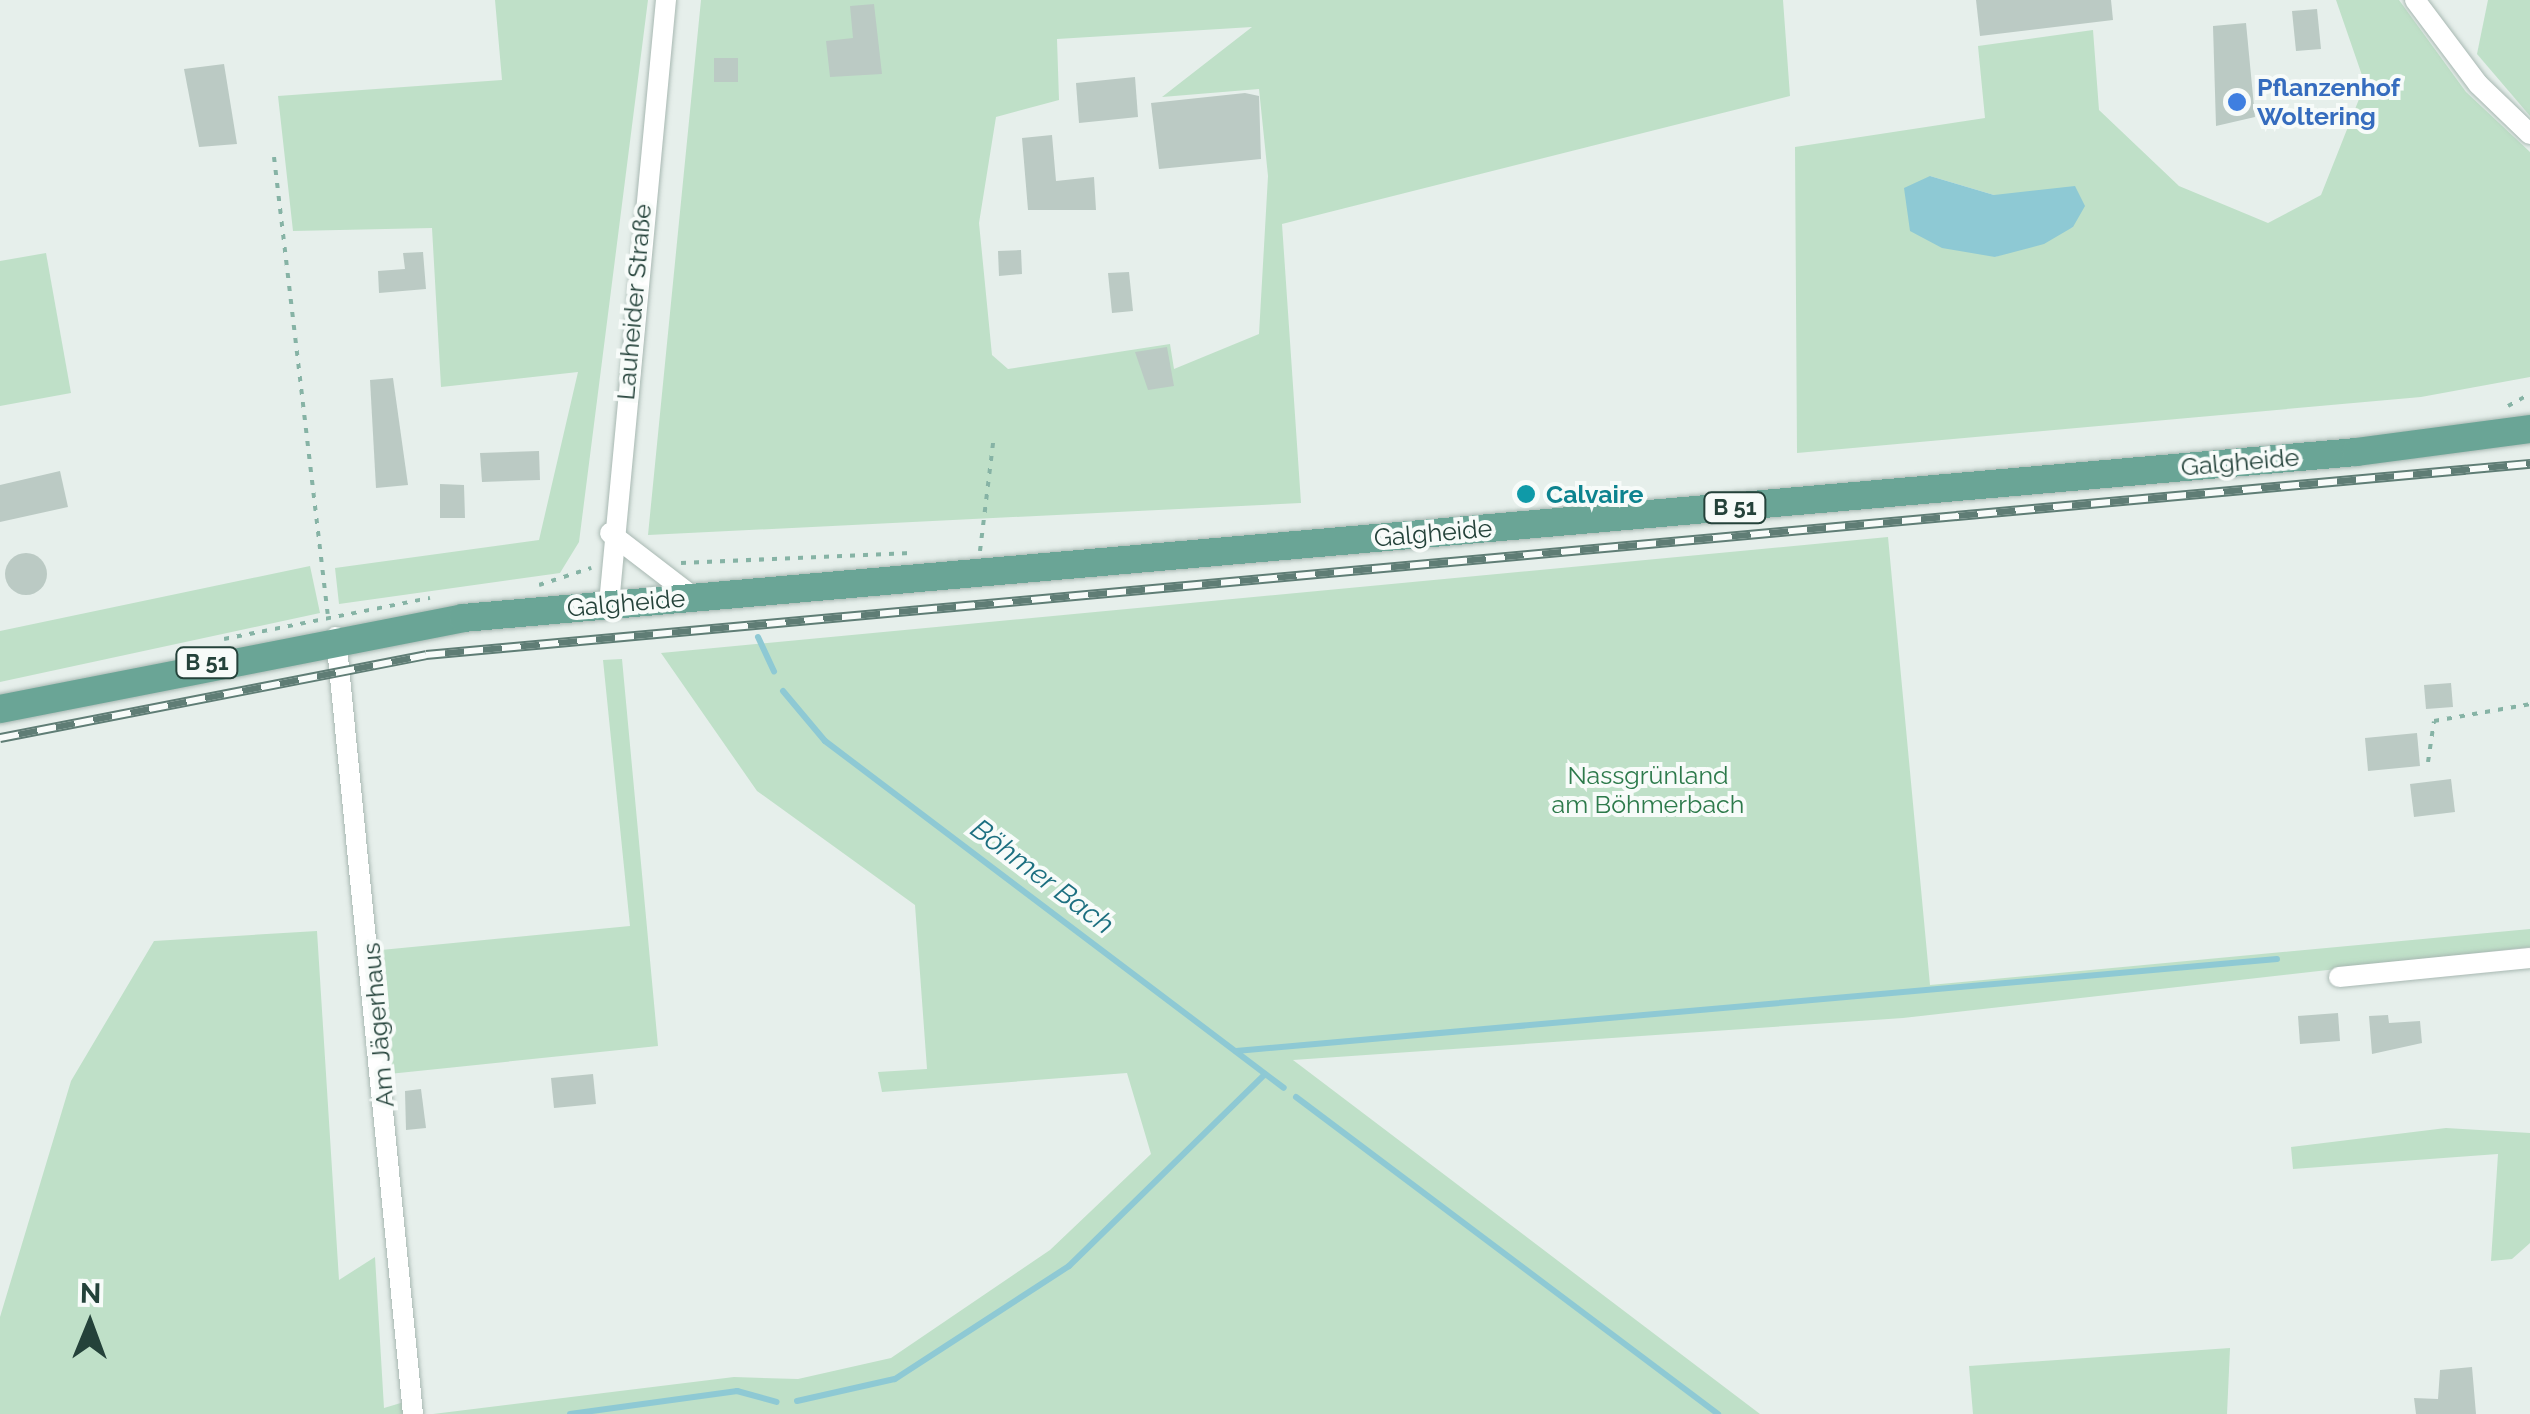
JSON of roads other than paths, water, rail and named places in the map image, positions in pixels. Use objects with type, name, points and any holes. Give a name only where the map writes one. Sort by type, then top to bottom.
[{"type":"main road","name":"Galgheide","points":[[0,709],[336,637],[610,604],[2356,452],[2530,428]]},
{"type":"street","name":"Lauheider Straße","points":[[610,604],[610,533],[666,0]]},
{"type":"street","points":[[2415,0],[2478,84],[2530,134]]},
{"type":"street","points":[[610,533],[692,596]]},
{"type":"street","name":"Am Jägerhaus","points":[[336,637],[413,1414]]},
{"type":"street","points":[[2340,977],[2530,958]]},
{"type":"water","points":[[1930,176],[1994,195],[2075,186],[2085,206],[2073,227],[2044,244],[1995,257],[1942,248],[1910,231],[1904,188]]},
{"type":"waterway","name":"Böhmer Bach","points":[[758,637],[774,671]]},
{"type":"waterway","name":"Böhmer Bach","points":[[783,691],[825,741],[1284,1088]]},
{"type":"waterway","points":[[1236,1051],[2277,959]]},
{"type":"waterway","points":[[797,1401],[895,1379],[1069,1266],[1265,1074]]},
{"type":"waterway","name":"Böhmer Bach","points":[[1296,1097],[1718,1414]]},
{"type":"waterway","points":[[570,1414],[737,1391],[777,1402]]},
{"type":"railway","points":[[0,738],[426,655],[2530,464]]},
{"type":"place","name":"Pflanzenhof Woltering","points":[[2237,102]]},
{"type":"place","name":"Calvaire","points":[[1526,494]]},
{"type":"park label","name":"Nassgrünland am Böhmerbach","points":[[1648,790]]}]
